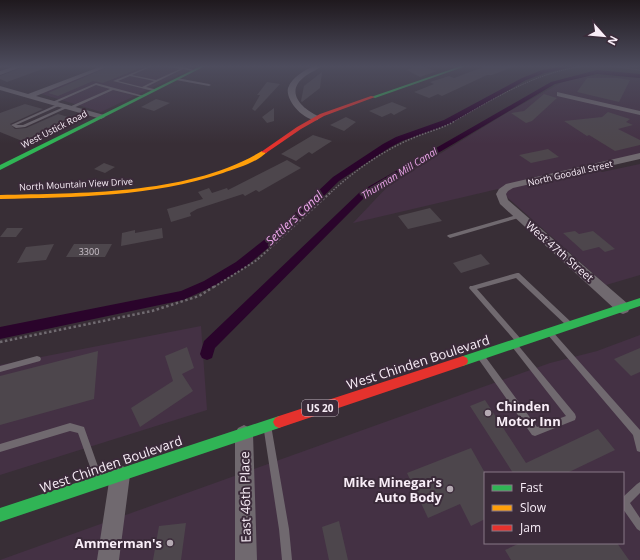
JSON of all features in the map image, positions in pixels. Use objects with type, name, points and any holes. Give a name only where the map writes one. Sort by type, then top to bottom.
[{"type":"main road","name":"West Ustick Road","points":[[0,168],[101,117],[142,92]]},
{"type":"main road","name":"North Mountain View Drive","points":[[0,197],[105,194],[154,189],[183,183],[214,174],[255,158],[315,118],[389,92]]},
{"type":"main road","name":"West Chinden Boulevard","points":[[0,515],[640,302]]},
{"type":"street","points":[[15,92],[101,117]]},
{"type":"street","points":[[29,96],[39,92]]},
{"type":"street","points":[[291,92],[293,100],[302,111],[315,118]]},
{"type":"street","points":[[560,94],[640,113]]},
{"type":"street","name":"North Goodall Street","points":[[501,192],[510,186],[640,156]]},
{"type":"street","name":"West 47th Street","points":[[501,192],[504,202],[623,308]]},
{"type":"street","name":"East 46th Place","points":[[244,434],[246,560]]},
{"type":"street","points":[[108,560],[120,475]]},
{"type":"lane","points":[[80,92],[13,125],[16,127],[24,126],[103,92]]},
{"type":"lane","points":[[450,236],[520,216]]},
{"type":"lane","points":[[480,355],[535,432],[572,417],[517,343],[472,288],[518,275],[570,325]]},
{"type":"lane","points":[[549,332],[637,433],[640,448]]},
{"type":"lane","points":[[0,369],[37,360]]},
{"type":"lane","points":[[267,426],[284,528],[287,560]]},
{"type":"lane","points":[[0,448],[70,427],[81,430],[100,482]]},
{"type":"lane","points":[[640,487],[624,502],[640,526]]},
{"type":"path","points":[[0,342],[152,311],[199,296],[257,260],[350,175],[387,151],[413,138],[443,128],[506,92]]},
{"type":"shaded area","points":[[35,92],[142,92],[101,112]]},
{"type":"shaded area","points":[[544,92],[640,92],[640,154],[590,165],[602,172],[640,164],[640,275],[606,285],[498,189],[353,223],[389,185],[508,112]]},
{"type":"shaded area","points":[[201,326],[207,410],[0,475],[0,365]]},
{"type":"shaded area","points":[[640,335],[640,560],[0,560],[550,363],[597,351]]},
{"type":"building","points":[[50,92],[67,92],[58,96],[48,93]]},
{"type":"building","points":[[259,92],[272,92],[255,111],[252,109],[260,95],[257,95]]},
{"type":"building","points":[[303,92],[315,92],[302,102]]},
{"type":"building","points":[[414,92],[450,92],[442,96],[438,94],[429,98]]},
{"type":"building","points":[[578,92],[624,92],[619,102]]},
{"type":"building","points":[[544,94],[557,98],[532,121],[526,123],[511,113],[524,111]]},
{"type":"building","points":[[156,99],[170,103],[154,111],[141,107]]},
{"type":"building","points":[[392,102],[407,108],[394,115],[391,113],[382,117],[369,111]]},
{"type":"building","points":[[25,104],[43,109],[10,124],[15,129],[26,128],[58,114],[75,119],[27,143],[0,132],[0,113]]},
{"type":"building","points":[[274,108],[274,121],[267,123],[262,117]]},
{"type":"building","points":[[608,112],[630,119],[626,122],[633,125],[618,129],[640,140],[640,145],[615,151],[589,135],[587,136],[564,121],[602,117]]},
{"type":"building","points":[[346,117],[356,122],[344,131],[330,125]]},
{"type":"building","points":[[313,135],[332,141],[312,154],[309,152],[296,161],[281,154]]},
{"type":"building","points":[[548,149],[559,157],[531,163],[519,155]]},
{"type":"building","points":[[287,160],[301,168],[259,192],[256,190],[245,196],[243,194],[197,209],[190,213],[191,216],[171,222],[167,209],[203,199],[198,192],[209,188],[212,193],[227,188],[228,190]]},
{"type":"building","points":[[104,163],[115,167],[105,173],[94,169]]},
{"type":"building","points":[[430,208],[442,221],[408,229],[398,216]]},
{"type":"building","points":[[7,228],[23,228],[16,237],[0,237]]},
{"type":"building","points":[[162,228],[163,238],[121,246],[122,233],[135,230],[135,233]]},
{"type":"building","points":[[575,231],[579,234],[593,231],[615,249],[605,252],[599,247],[583,251],[563,233]]},
{"type":"building","points":[[54,244],[46,260],[17,263],[26,247]]},
{"type":"building","points":[[74,244],[112,244],[105,257],[66,257]]},
{"type":"building","points":[[481,254],[490,264],[461,273],[453,263]]},
{"type":"building","points":[[187,347],[194,368],[182,374],[193,391],[140,427],[131,408],[173,381],[165,356]]},
{"type":"building","points":[[640,348],[640,372],[631,376],[614,359]]},
{"type":"building","points":[[98,351],[94,399],[0,425],[0,376]]},
{"type":"building","points":[[485,400],[526,463],[598,429],[615,450],[569,472],[512,472],[470,406]]},
{"type":"building","name":"Mike Minegar's Auto Body","points":[[471,448],[484,472],[484,520],[471,526],[460,504],[428,518],[407,473]]},
{"type":"building","points":[[339,521],[348,560],[329,560],[322,527]]},
{"type":"building","name":"Ammerman's","points":[[186,523],[181,560],[153,560],[159,526]]},
{"type":"building","points":[[518,544],[618,544],[629,560],[511,560],[505,550]]},
{"type":"waterway","name":"Settlers Canal","points":[[0,333],[183,295],[208,284],[240,265],[282,231],[336,179],[386,146],[399,139],[447,122],[500,92]]},
{"type":"waterway","name":"Thurman Mill Canal","points":[[207,354],[209,345],[364,193],[537,92]]},
{"type":"traffic: fast","points":[[0,168],[151,92]]},
{"type":"traffic: fast","points":[[373,97],[387,92]]},
{"type":"traffic: fast","points":[[463,361],[640,302]]},
{"type":"traffic: fast","points":[[0,515],[279,422]]},
{"type":"traffic: slow","points":[[0,197],[87,195],[144,190],[200,178],[228,169],[250,160],[264,152]]},
{"type":"traffic: jam","points":[[264,152],[299,128],[322,115],[373,97]]},
{"type":"traffic: jam","points":[[279,422],[463,361]]},
{"type":"place","name":"Chinden Motor Inn","points":[[488,413]]},
{"type":"place","name":"Mike Minegar's Auto Body","points":[[450,489]]},
{"type":"place","name":"Ammerman's","points":[[170,543]]}]
